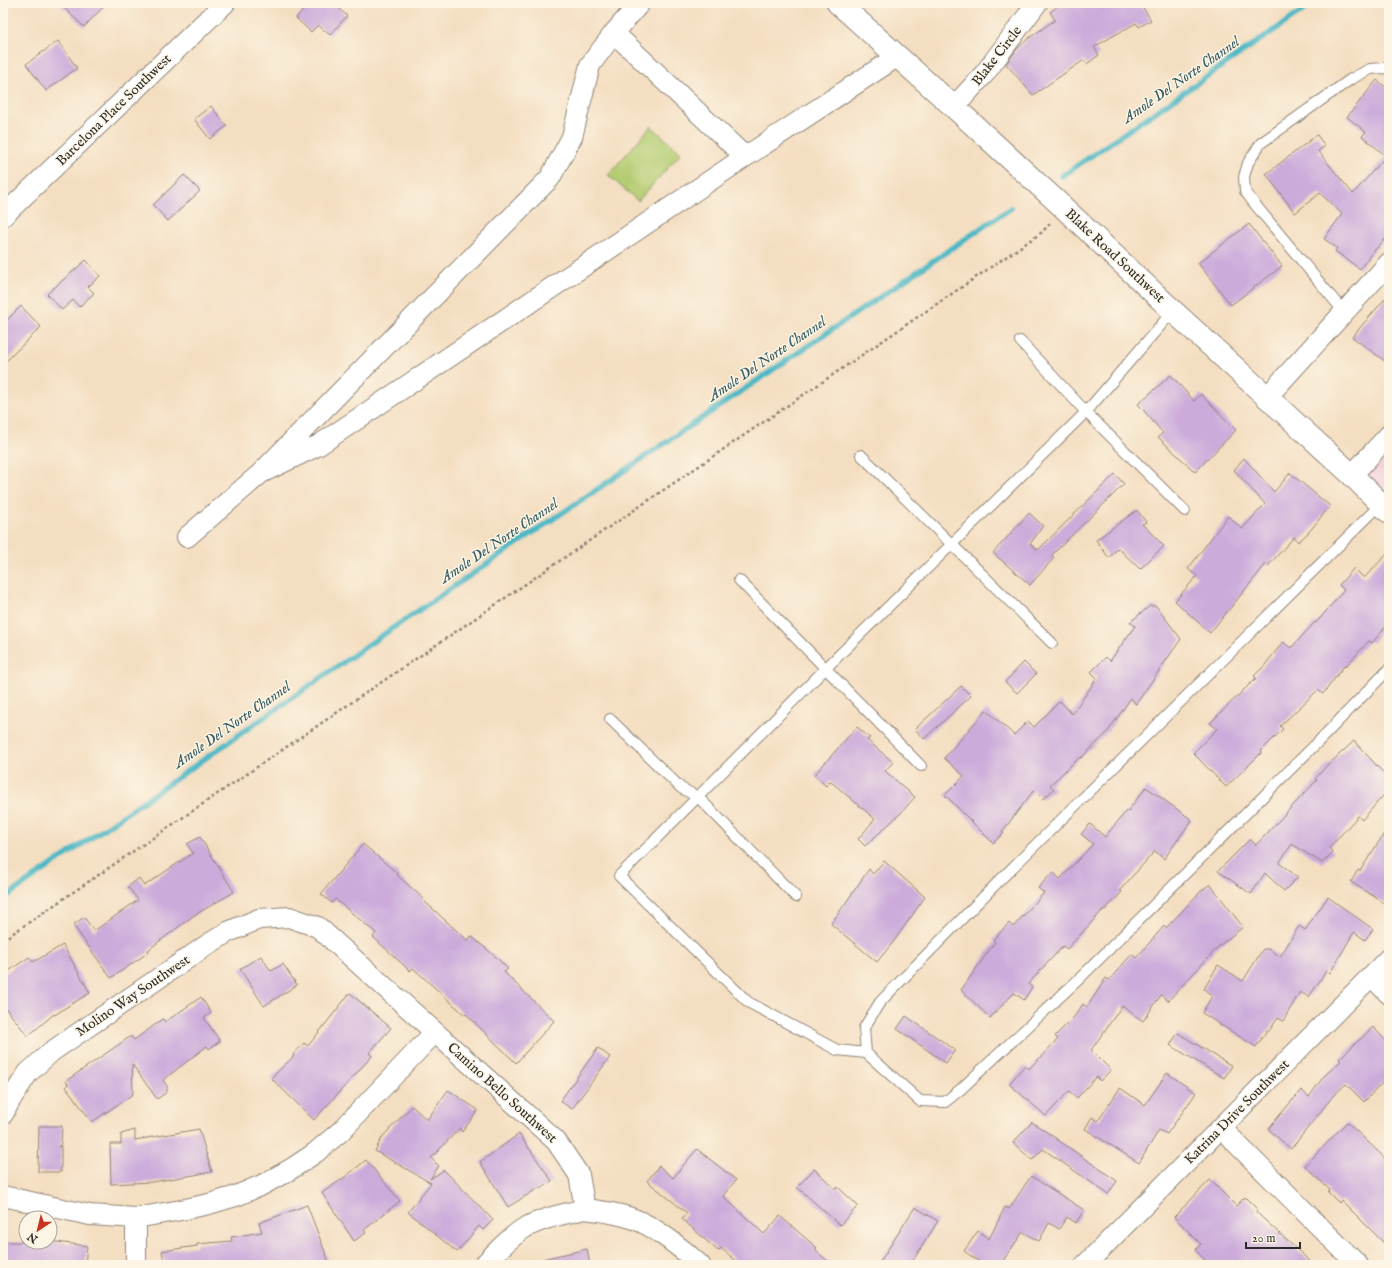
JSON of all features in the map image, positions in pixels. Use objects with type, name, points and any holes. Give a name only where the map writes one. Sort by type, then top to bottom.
[{"type":"main road","name":"Blake Road Southwest","points":[[838,3],[1065,209],[1173,311],[1352,475],[1385,508]]},
{"type":"street","name":"Barcelona Place Southwest","points":[[3,216],[225,3]]},
{"type":"street","points":[[187,537],[261,473],[550,178],[572,137],[590,65],[614,33],[640,3]]},
{"type":"street","name":"Blake Circle","points":[[954,107],[985,73],[1037,3]]},
{"type":"street","points":[[614,33],[745,157]]},
{"type":"street","points":[[261,473],[319,445],[745,157],[898,56]]},
{"type":"street","points":[[1266,397],[1389,263]]},
{"type":"street","points":[[1352,475],[1389,435]]},
{"type":"street","name":"Camino Bello Southwest","points":[[289,917],[318,927],[556,1141],[579,1174],[585,1209]]},
{"type":"street","name":"Molino Way Southwest","points":[[3,1114],[11,1098],[28,1073],[51,1052],[64,1043],[228,932],[259,919],[289,917]]},
{"type":"street","name":"Katrina Drive Southwest","points":[[1085,1265],[1389,958]]},
{"type":"street","points":[[1371,976],[1389,994]]},
{"type":"street","points":[[3,1196],[90,1215],[136,1218],[209,1204],[236,1196],[292,1169],[341,1131],[435,1032]]},
{"type":"street","points":[[1221,1128],[1358,1265]]},
{"type":"street","points":[[484,1265],[496,1252],[523,1229],[552,1217],[585,1209],[613,1213],[636,1219],[663,1235],[700,1265]]},
{"type":"street","points":[[136,1218],[136,1265]]},
{"type":"lane","points":[[1344,312],[1253,202],[1245,191],[1244,177],[1248,163],[1261,143],[1351,79],[1370,69],[1389,69]]},
{"type":"lane","points":[[1173,311],[1086,412],[826,668],[619,876],[748,1002],[837,1050],[866,1053],[920,1101],[945,1102],[961,1089],[1079,979],[1304,756],[1389,669]]},
{"type":"lane","points":[[1020,341],[1086,412],[1185,511]]},
{"type":"lane","points":[[861,455],[1052,644]]},
{"type":"lane","points":[[866,1053],[864,1028],[880,1002],[1000,880],[1385,508]]},
{"type":"lane","points":[[739,580],[921,766]]},
{"type":"lane","points":[[610,719],[681,788],[698,797],[796,897]]},
{"type":"path","points":[[3,940],[1041,233],[1065,209]]},
{"type":"shaded area","points":[[1389,450],[1389,497],[1377,486],[1368,473]]},
{"type":"green space","points":[[651,126],[681,153],[638,201],[608,175]]},
{"type":"building","points":[[59,3],[107,3],[84,27]]},
{"type":"building","points":[[310,3],[333,3],[347,16],[330,35],[318,25],[311,32],[296,18]]},
{"type":"building","points":[[1062,3],[1140,3],[1151,20],[1139,27],[1136,23],[1094,47],[1099,55],[1087,64],[1084,60],[1033,95],[1006,64],[1017,49],[1029,38],[1055,20],[1050,12]]},
{"type":"building","points":[[58,41],[77,68],[46,91],[26,64]]},
{"type":"building","points":[[1377,80],[1389,90],[1389,235],[1370,255],[1360,269],[1335,251],[1337,248],[1324,239],[1342,214],[1320,193],[1295,213],[1266,174],[1317,135],[1325,146],[1318,151],[1353,194],[1386,156],[1362,136],[1366,132],[1347,117]]},
{"type":"building","points":[[211,106],[227,126],[210,139],[194,119]]},
{"type":"building","points":[[184,175],[200,191],[168,221],[153,205]]},
{"type":"building","points":[[1249,224],[1282,266],[1231,305],[1198,263]]},
{"type":"building","points":[[86,260],[100,276],[88,287],[94,293],[79,307],[73,300],[62,310],[47,294]]},
{"type":"building","points":[[1389,294],[1389,364],[1352,337]]},
{"type":"building","points":[[21,306],[41,327],[3,364],[3,324]]},
{"type":"building","points":[[1171,375],[1194,401],[1201,394],[1236,430],[1195,472],[1158,437],[1163,433],[1138,404]]},
{"type":"building","points":[[1244,458],[1274,492],[1290,473],[1330,506],[1308,533],[1298,542],[1294,537],[1268,566],[1266,564],[1210,633],[1175,601],[1197,576],[1188,569],[1228,516],[1242,529],[1265,504],[1234,470]]},
{"type":"building","points":[[1115,474],[1124,484],[1052,555],[1054,558],[1030,585],[993,553],[1029,513],[1043,526],[1030,544],[1038,550]]},
{"type":"building","points":[[1137,510],[1146,522],[1142,524],[1164,546],[1140,569],[1118,548],[1109,558],[1096,540]]},
{"type":"building","points":[[1389,552],[1389,623],[1372,643],[1369,641],[1345,667],[1344,666],[1323,694],[1318,690],[1280,726],[1283,729],[1226,787],[1193,753],[1217,729],[1210,723],[1256,678],[1254,676],[1265,665],[1283,642],[1291,648],[1315,622],[1316,623],[1344,590],[1339,585],[1354,568],[1364,578]]},
{"type":"building","points":[[1150,606],[1156,606],[1181,639],[1136,704],[1131,698],[1106,734],[1050,785],[1054,789],[1043,799],[1034,790],[1002,832],[1004,833],[993,843],[945,795],[964,776],[944,758],[986,710],[1014,735],[1028,721],[1034,727],[1060,701],[1072,714],[1097,678],[1091,672],[1106,657],[1110,661],[1135,626],[1130,622]]},
{"type":"building","points":[[1024,662],[1036,674],[1017,693],[1005,682]]},
{"type":"building","points":[[961,686],[971,696],[924,739],[915,729]]},
{"type":"building","points":[[857,727],[870,738],[867,740],[893,762],[885,771],[915,797],[901,813],[865,846],[858,839],[875,819],[830,781],[826,786],[814,775]]},
{"type":"building","points":[[1354,741],[1389,779],[1389,789],[1362,820],[1358,816],[1329,848],[1333,852],[1322,863],[1292,844],[1279,863],[1298,877],[1284,891],[1265,873],[1251,894],[1218,871],[1250,839],[1256,845],[1317,780],[1315,779],[1328,764]]},
{"type":"building","points":[[1146,787],[1192,820],[1164,859],[1155,851],[1120,890],[1122,892],[1105,910],[1104,909],[1067,949],[1063,946],[1028,984],[1032,987],[1024,1000],[1014,993],[990,1018],[961,990],[995,942],[993,940],[1009,923],[1013,927],[1044,893],[1038,888],[1053,872],[1060,879],[1093,844],[1081,834],[1090,824],[1105,837],[1127,810],[1128,811]]},
{"type":"building","points":[[1389,826],[1389,906],[1351,882],[1358,870],[1360,871]]},
{"type":"building","points":[[200,837],[234,892],[193,916],[148,950],[149,952],[111,978],[73,925],[84,917],[94,931],[138,900],[128,887],[139,878],[144,886],[193,853],[187,844]]},
{"type":"building","points":[[363,844],[398,874],[397,875],[424,899],[423,900],[468,941],[471,936],[496,957],[508,969],[504,972],[554,1021],[516,1063],[466,1014],[465,1015],[413,968],[410,971],[373,937],[376,933],[335,899],[332,903],[321,894]]},
{"type":"building","points":[[884,861],[925,897],[894,941],[877,962],[831,924],[869,869],[873,874]]},
{"type":"building","points":[[1210,884],[1243,927],[1219,946],[1168,1001],[1161,995],[1143,1021],[1122,1006],[1091,1050],[1111,1070],[1100,1081],[1096,1077],[1077,1098],[1069,1091],[1046,1116],[1009,1084],[1025,1065],[1029,1069],[1058,1039],[1055,1036],[1074,1017],[1083,1004],[1087,1007],[1106,978],[1109,980],[1132,954],[1136,958],[1164,926],[1166,928],[1200,892]]},
{"type":"building","points":[[1328,897],[1373,929],[1365,940],[1354,932],[1330,973],[1326,971],[1309,997],[1300,992],[1283,1021],[1278,1018],[1269,1031],[1267,1030],[1256,1047],[1202,1013],[1212,996],[1204,989],[1218,965],[1243,981],[1263,949],[1269,949],[1280,957],[1299,926],[1305,930]]},
{"type":"building","points":[[63,945],[90,993],[55,1015],[54,1014],[28,1036],[3,1005],[3,975],[29,957],[33,962]]},
{"type":"building","points":[[261,956],[271,971],[283,964],[297,985],[264,1006],[240,969]]},
{"type":"building","points":[[350,993],[391,1028],[369,1053],[372,1056],[314,1120],[271,1078],[294,1056],[293,1055],[304,1043],[308,1046]]},
{"type":"building","points":[[201,997],[211,1013],[204,1018],[220,1041],[209,1049],[207,1046],[163,1080],[167,1086],[167,1092],[157,1099],[132,1064],[133,1094],[92,1122],[66,1087],[68,1084],[66,1081],[131,1036],[134,1040],[163,1019],[165,1022]]},
{"type":"building","points":[[906,1016],[955,1050],[946,1063],[897,1029]]},
{"type":"building","points":[[1373,1027],[1389,1044],[1389,1076],[1364,1102],[1346,1084],[1333,1096],[1291,1149],[1268,1129],[1301,1090],[1309,1097],[1324,1076],[1341,1061],[1339,1059]]},
{"type":"building","points":[[1178,1033],[1232,1066],[1224,1078],[1170,1045]]},
{"type":"building","points":[[598,1048],[610,1057],[572,1109],[560,1101]]},
{"type":"building","points":[[1167,1073],[1196,1093],[1167,1134],[1159,1130],[1139,1163],[1085,1129],[1092,1117],[1098,1121],[1120,1088],[1145,1105]]},
{"type":"building","points":[[448,1090],[478,1110],[462,1132],[460,1128],[431,1158],[439,1166],[430,1179],[444,1170],[493,1220],[483,1230],[479,1226],[457,1252],[408,1212],[431,1183],[375,1151],[383,1136],[412,1106],[427,1120]]},
{"type":"building","points":[[1032,1122],[1117,1181],[1108,1194],[1043,1149],[1032,1160],[1013,1143]]},
{"type":"building","points":[[1347,1122],[1389,1162],[1389,1248],[1341,1200],[1339,1203],[1328,1192],[1330,1190],[1305,1166]]},
{"type":"building","points":[[39,1126],[62,1126],[61,1144],[58,1147],[61,1146],[61,1172],[38,1172]]},
{"type":"building","points":[[199,1129],[212,1172],[152,1182],[111,1184],[110,1144],[121,1144],[121,1134],[135,1130],[135,1140]]},
{"type":"building","points":[[519,1134],[552,1181],[541,1189],[540,1187],[508,1207],[480,1162]]},
{"type":"building","points":[[697,1149],[736,1180],[723,1196],[764,1234],[780,1216],[817,1248],[815,1250],[832,1265],[741,1265],[721,1248],[718,1251],[682,1219],[687,1213],[647,1181],[659,1166],[673,1178]]},
{"type":"building","points":[[366,1160],[400,1201],[364,1230],[366,1233],[354,1241],[322,1193]]},
{"type":"building","points":[[814,1169],[836,1189],[838,1187],[858,1206],[840,1225],[797,1187]]},
{"type":"building","points":[[1031,1176],[1084,1210],[1076,1223],[1067,1217],[1059,1229],[1049,1223],[1039,1241],[1023,1232],[1000,1265],[984,1265],[964,1251],[978,1231],[989,1239],[1005,1207],[1009,1209]]},
{"type":"building","points":[[1210,1180],[1236,1206],[1245,1197],[1258,1210],[1256,1212],[1314,1265],[1210,1265],[1195,1250],[1201,1244],[1174,1217]]},
{"type":"building","points":[[307,1205],[330,1265],[165,1265],[162,1251],[197,1246],[197,1244],[232,1241],[231,1237],[262,1232],[259,1223]]},
{"type":"building","points":[[915,1207],[938,1221],[910,1265],[878,1265]]},
{"type":"building","points":[[3,1242],[18,1242],[18,1250],[58,1250],[58,1242],[87,1246],[85,1265],[3,1265]]},
{"type":"building","points":[[587,1249],[590,1265],[542,1265],[542,1259]]},
{"type":"waterway","name":"Amole Del Norte Channel","points":[[1062,176],[1314,3]]},
{"type":"waterway","name":"Amole Del Norte Channel","points":[[3,899],[384,634],[1011,208]]}]
